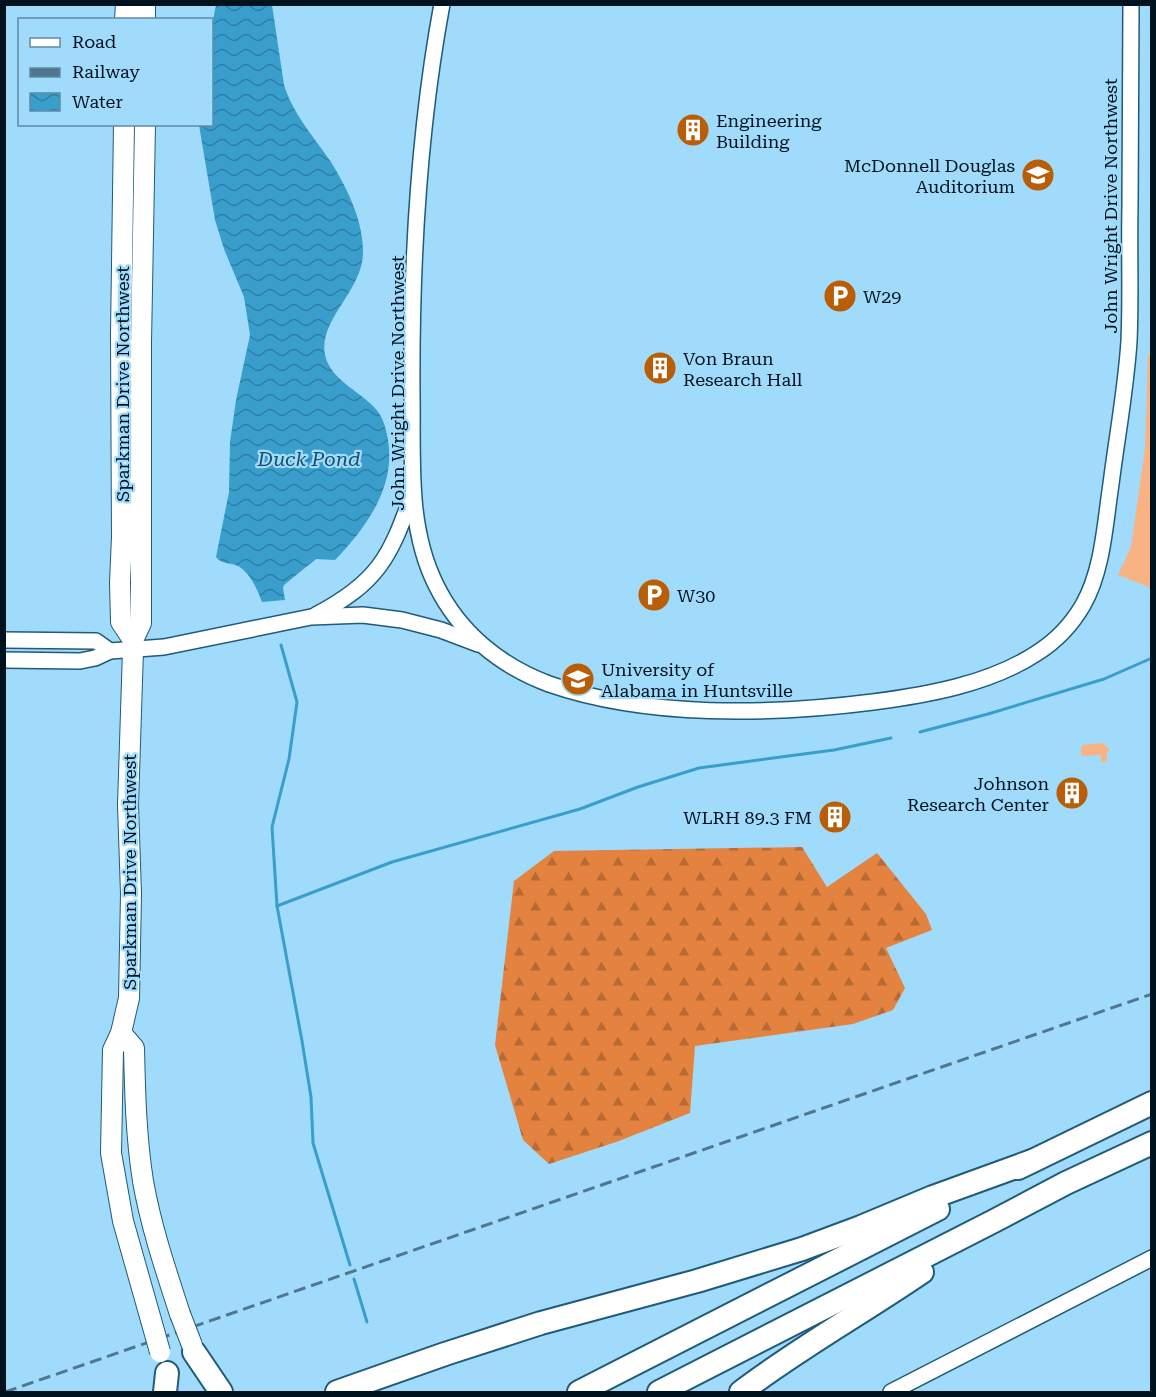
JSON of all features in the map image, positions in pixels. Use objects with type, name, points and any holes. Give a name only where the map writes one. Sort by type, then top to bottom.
[{"type":"highway","points":[[579,1392],[1032,1161],[1152,1103]]},
{"type":"highway","points":[[659,1392],[1066,1183],[1152,1143]]},
{"type":"highway","points":[[337,1392],[541,1323],[697,1281],[801,1249],[1032,1161]]},
{"type":"highway","points":[[741,1392],[813,1341],[884,1298],[994,1221]]},
{"type":"highway","points":[[193,1348],[221,1392]]},
{"type":"main road","name":"Sparkman Drive Northwest","points":[[124,126],[120,358],[122,537],[120,582],[121,622],[133,645]]},
{"type":"main road","name":"Sparkman Drive Northwest","points":[[145,126],[141,343],[141,623],[133,645],[128,805],[131,894],[129,998],[121,1033],[113,1050],[111,1153],[123,1221],[166,1378]]},
{"type":"main road","points":[[121,1033],[134,1047],[136,1121],[143,1182],[153,1226],[206,1392]]},
{"type":"street","name":"John Wright Drive Northwest","points":[[442,4],[432,61],[421,161],[412,295],[413,493],[424,552],[433,579],[455,618],[481,645],[512,667],[546,683],[583,694],[632,703],[706,711],[776,711],[838,706],[902,698],[956,686],[1004,671],[1037,653],[1067,628],[1084,603],[1102,542],[1129,338],[1131,4]]},
{"type":"street","points":[[311,617],[344,601],[365,584],[382,564],[398,537],[413,493]]},
{"type":"street","points":[[4,660],[80,661],[133,645],[164,647],[311,617],[363,615],[441,630],[481,645]]},
{"type":"street","points":[[4,640],[96,641],[110,651]]},
{"type":"street","points":[[891,1392],[1152,1258]]},
{"type":"shaded area","points":[[1148,355],[1151,355],[1151,588],[1118,575],[1131,547],[1145,448]]},
{"type":"shaded area","points":[[1102,743],[1110,749],[1107,752],[1107,762],[1101,762],[1101,755],[1081,756],[1083,745]]},
{"type":"green space","points":[[802,847],[827,887],[877,853],[926,914],[932,930],[886,948],[905,988],[893,1010],[853,1024],[695,1046],[690,1113],[619,1141],[549,1164],[523,1140],[495,1045],[514,881],[554,851]]},
{"type":"water","name":"Duck Pond","points":[[216,5],[272,5],[284,85],[288,96],[298,116],[343,183],[357,216],[362,239],[361,265],[350,292],[328,329],[325,355],[339,378],[368,401],[380,414],[388,440],[389,457],[383,490],[368,520],[335,560],[316,559],[284,585],[285,600],[262,602],[247,573],[238,566],[218,560],[216,557],[229,492],[230,442],[236,400],[250,335],[244,297],[215,220],[199,126],[213,126],[213,20]]},
{"type":"waterway","points":[[281,645],[297,702],[289,759],[272,827],[277,906],[311,1097],[313,1143],[350,1265]]},
{"type":"waterway","points":[[920,732],[1104,679],[1152,658]]},
{"type":"waterway","points":[[277,906],[392,862],[580,809],[638,787],[699,768],[834,750],[891,738]]},
{"type":"waterway","points":[[354,1279],[367,1322]]},
{"type":"railway","points":[[5,1392],[1152,994]]},
{"type":"place","name":"Engineering Building","points":[[693,130]]},
{"type":"place","name":"McDonnell Douglas Auditorium","points":[[1038,175]]},
{"type":"place","name":"W29","points":[[840,296]]},
{"type":"place","name":"Von Braun Research Hall","points":[[660,368]]},
{"type":"place","name":"W30","points":[[654,595]]},
{"type":"place","name":"University of Alabama in Huntsville","points":[[578,679]]},
{"type":"place","name":"Johnson Research Center","points":[[1072,793]]},
{"type":"place","name":"WLRH 89.3 FM","points":[[835,817]]}]
